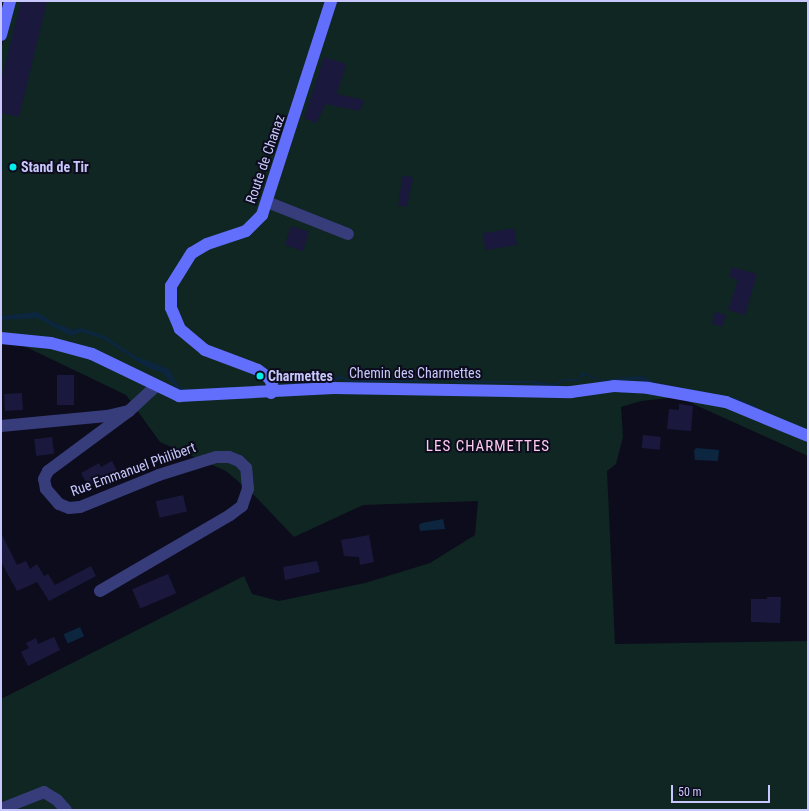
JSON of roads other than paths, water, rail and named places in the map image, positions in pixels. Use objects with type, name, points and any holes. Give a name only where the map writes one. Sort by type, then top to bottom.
[{"type":"street","points":[[1,35],[10,1]]},
{"type":"street","name":"Route de Chanaz","points":[[271,388],[269,378],[258,370],[205,350],[190,340],[180,329],[174,317],[170,297],[176,275],[192,253],[208,244],[246,231],[262,215],[331,1]]},
{"type":"street","points":[[267,202],[348,234]]},
{"type":"street","name":"Chemin des Charmettes","points":[[1,338],[50,343],[92,354],[118,364],[156,386],[179,396],[189,397],[271,388],[571,392],[614,386],[648,388],[726,402],[808,436]]},
{"type":"street","points":[[1,426],[107,416],[129,410],[156,386]]},
{"type":"street","name":"Rue Emmanuel Philibert","points":[[100,591],[230,515],[242,506],[248,489],[246,468],[239,462],[229,457],[216,457],[159,475],[80,507],[69,508],[59,504],[46,489],[44,479],[48,471],[129,410]]},
{"type":"street","points":[[1,809],[44,792],[57,800],[66,810]]},
{"type":"water","points":[[37,312],[53,322],[73,330],[81,328],[105,336],[135,356],[169,369],[179,387],[200,391],[220,387],[249,387],[249,389],[200,393],[178,390],[163,373],[146,367],[104,339],[81,332],[71,336],[37,318],[1,320],[1,316]]},
{"type":"water","points":[[583,372],[600,380],[641,376],[658,383],[739,399],[756,406],[755,408],[639,380],[601,381],[584,375],[577,381],[563,381],[556,386],[535,385],[533,383],[457,383],[442,376],[426,382],[349,382],[340,378],[332,383],[289,388],[286,384],[304,382],[323,377],[332,381],[339,375],[350,380],[426,380],[443,374],[457,381],[534,381],[555,384],[563,379],[577,379]]},
{"type":"water","points":[[696,448],[719,450],[718,461],[695,460],[694,451]]},
{"type":"water","points":[[443,519],[445,529],[420,531],[419,525],[422,523]]},
{"type":"water","points":[[80,627],[84,636],[68,643],[64,634]]},
{"type":"place","name":"Stand de Tir","points":[[13,167]]},
{"type":"place","name":"Charmettes","points":[[260,376]]},
{"type":"district","name":"LES CHARMETTES","points":[[488,447]]}]
